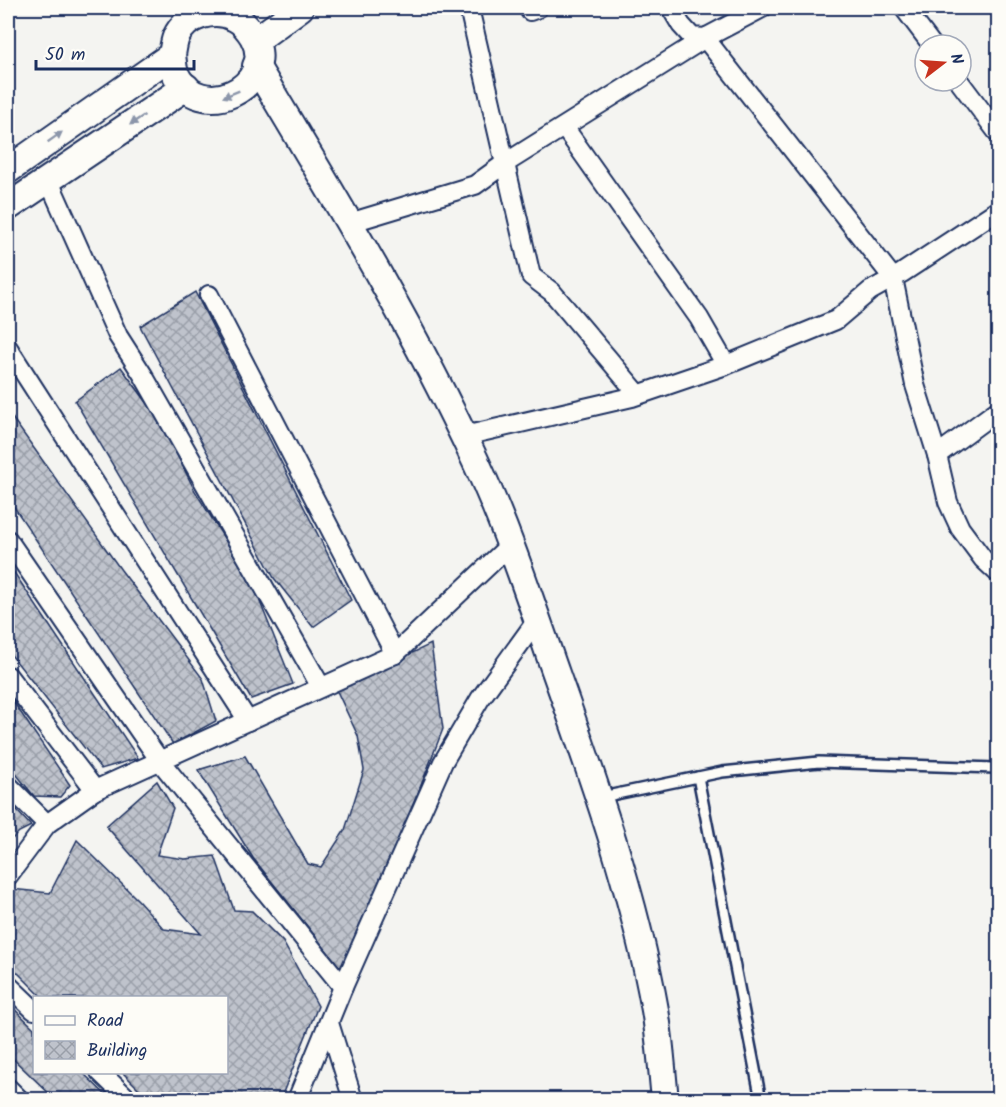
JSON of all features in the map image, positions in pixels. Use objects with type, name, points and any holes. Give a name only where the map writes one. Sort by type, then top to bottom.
[{"type":"street","points":[[300,8],[256,54],[250,80],[240,90],[227,97],[212,99],[198,95],[186,87],[175,73],[172,55],[176,36],[188,21],[205,13],[229,10],[249,29],[256,54],[464,436],[510,545],[600,798],[632,909],[655,1011],[665,1100]]},
{"type":"street","points":[[469,8],[531,276],[552,292],[638,394]]},
{"type":"street","points":[[671,8],[681,25],[692,37],[705,38],[893,278],[915,385],[937,455],[948,502],[960,528],[983,560],[999,573]]},
{"type":"street","points":[[349,223],[475,185],[504,164],[705,38],[762,8]]},
{"type":"street","points":[[904,8],[923,33]]},
{"type":"street","points":[[8,170],[172,55]]},
{"type":"street","points":[[8,207],[186,87]]},
{"type":"street","points":[[968,93],[999,133]]},
{"type":"street","points":[[564,127],[699,318],[726,365]]},
{"type":"street","points":[[48,179],[118,336],[143,375],[321,687]]},
{"type":"street","points":[[464,436],[638,394],[726,365],[836,320],[870,291],[999,210]]},
{"type":"street","points":[[209,295],[395,654]]},
{"type":"street","points":[[8,348],[248,721]]},
{"type":"street","points":[[937,455],[999,410]]},
{"type":"street","points":[[8,540],[160,760],[343,987]]},
{"type":"street","points":[[8,876],[47,824],[95,790],[395,654],[510,545]]},
{"type":"street","points":[[297,1100],[343,987],[443,762],[480,699],[537,620]]},
{"type":"street","points":[[8,676],[95,790]]},
{"type":"street","points":[[8,785],[47,824]]},
{"type":"street","points":[[8,985],[33,1009]]},
{"type":"street","points":[[329,1023],[353,1100]]},
{"type":"street","points":[[102,1074],[129,1100]]},
{"type":"street","points":[[8,1088],[20,1100]]},
{"type":"lane","points":[[600,798],[698,777],[754,768],[819,762],[995,768]]},
{"type":"lane","points":[[698,777],[761,1100]]},
{"type":"building","points":[[195,292],[351,600],[313,627],[274,578],[140,326]]},
{"type":"building","points":[[121,367],[159,419],[195,491],[254,587],[293,684],[251,699],[75,401]]},
{"type":"building","points":[[8,412],[121,570],[203,679],[216,721],[173,744],[8,498]]},
{"type":"building","points":[[13,571],[138,758],[101,769],[8,651],[8,575]]},
{"type":"building","points":[[431,644],[443,729],[409,816],[342,970],[253,858],[198,770],[245,756],[308,864],[321,867],[345,830],[364,770],[358,736],[336,689]]},
{"type":"building","points":[[8,694],[70,785],[60,797],[34,796],[8,764]]},
{"type":"building","points":[[157,781],[173,808],[157,855],[185,859],[215,856],[234,910],[252,911],[283,942],[318,1006],[280,1100],[150,1100],[124,1074],[228,1074],[228,996],[41,996],[8,963],[8,897],[11,889],[50,893],[77,840],[164,929],[201,934],[106,826]]},
{"type":"building","points":[[8,801],[31,826],[19,832],[8,843]]},
{"type":"building","points":[[8,1003],[33,1027],[33,1074],[84,1074],[111,1100],[56,1100],[8,1054]]}]
